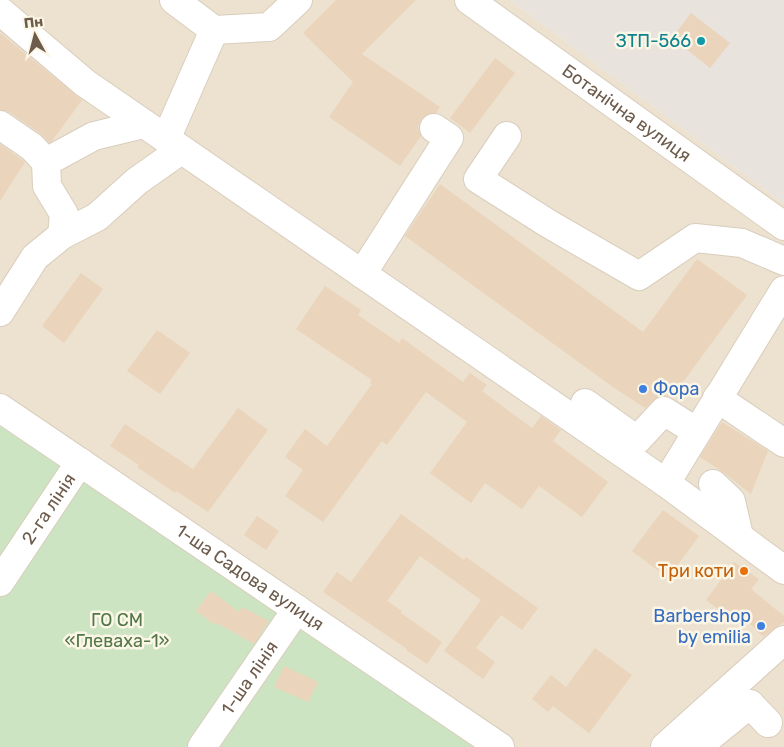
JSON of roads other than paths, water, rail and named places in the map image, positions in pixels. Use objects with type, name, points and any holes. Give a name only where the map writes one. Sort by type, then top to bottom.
[{"type":"street","points":[[174,0],[214,30],[269,27],[298,0]]},
{"type":"street","name":"Ботанічна вулиця","points":[[469,0],[784,226]]},
{"type":"street","points":[[0,11],[85,83],[174,145],[362,274],[604,429],[666,483],[784,570]]},
{"type":"street","points":[[0,312],[36,257],[62,235],[97,217],[174,145],[214,30]]},
{"type":"street","points":[[0,124],[32,147],[46,162],[47,186],[64,214],[62,235]]},
{"type":"street","points":[[46,162],[94,136],[144,124]]},
{"type":"street","points":[[362,274],[449,138],[434,128]]},
{"type":"street","points":[[507,136],[478,179],[549,224],[640,276],[695,238],[742,243],[784,262]]},
{"type":"street","points":[[666,483],[784,290]]},
{"type":"street","points":[[717,398],[784,443]]},
{"type":"street","points":[[585,403],[604,429],[637,440],[664,412],[697,432]]},
{"type":"street","name":"1-ша Садова вулиця","points":[[0,408],[500,747]]},
{"type":"street","name":"2-га лінія","points":[[0,582],[80,462]]},
{"type":"street","points":[[714,484],[732,501],[739,536]]},
{"type":"street","name":"1-ша лінія","points":[[202,747],[297,609]]},
{"type":"street","points":[[697,747],[751,704],[784,640]]},
{"type":"street","points":[[665,747],[751,704]]},
{"type":"place","name":"ЗТП-566","points":[[701,41]]},
{"type":"place","name":"Фора","points":[[643,389]]},
{"type":"place","name":"Три коти","points":[[744,571]]},
{"type":"place","name":"Barbershop by emilia","points":[[761,626]]},
{"type":"park label","name":"ГО СМ «Глеваха-1»","points":[[117,630]]}]
